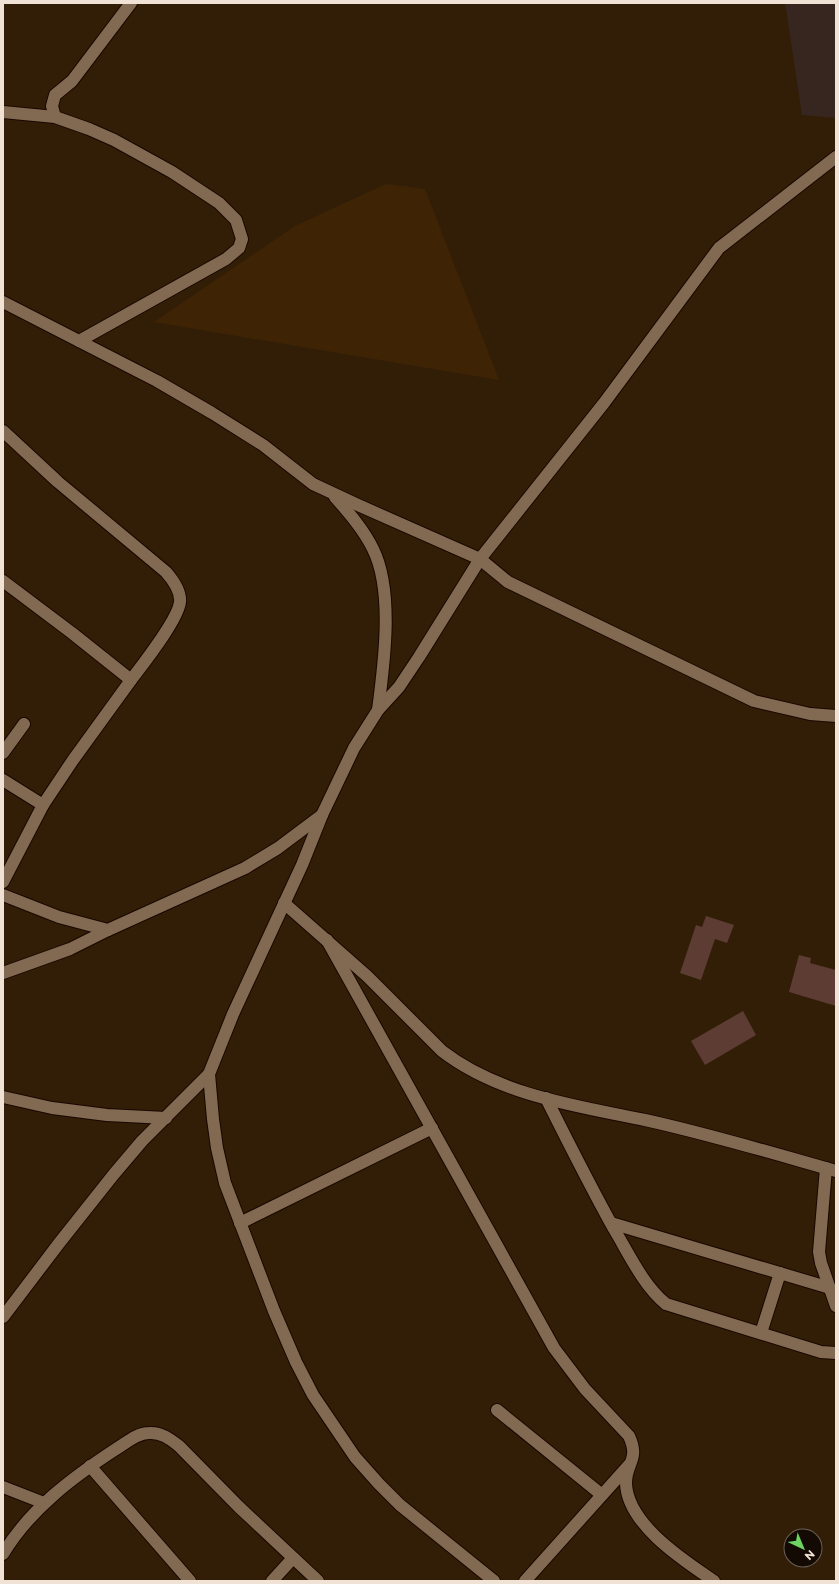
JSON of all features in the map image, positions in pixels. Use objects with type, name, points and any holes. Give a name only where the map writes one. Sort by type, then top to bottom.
[{"type":"street","points":[[55,117],[52,106],[55,95],[72,81],[131,3]]},
{"type":"street","points":[[3,112],[55,117],[114,140],[172,172],[219,203],[236,220],[242,239],[239,248],[226,259],[79,341]]},
{"type":"street","points":[[3,1317],[114,1174],[142,1141],[209,1074],[232,1014],[302,865],[322,815],[354,748],[378,710],[399,687],[419,657],[480,559],[604,403],[719,248],[836,157]]},
{"type":"street","points":[[3,302],[156,381],[212,413],[263,445],[314,484],[480,559],[508,582],[754,702],[810,714],[836,716]]},
{"type":"street","points":[[3,431],[58,482],[166,572],[178,590],[180,601],[178,609],[167,630],[73,760],[43,805],[3,882]]},
{"type":"street","points":[[332,493],[354,519],[374,550],[383,578],[385,608],[384,658],[378,710]]},
{"type":"street","points":[[3,581],[72,632],[131,680]]},
{"type":"street","points":[[3,753],[24,724]]},
{"type":"street","points":[[3,780],[43,805]]},
{"type":"street","points":[[3,973],[70,949],[108,930],[245,868],[278,848],[322,815]]},
{"type":"street","points":[[3,895],[59,917],[108,930]]},
{"type":"street","points":[[284,903],[367,976],[442,1051],[456,1062],[477,1074],[569,1105],[645,1120],[831,1169],[819,1252],[820,1263],[836,1306]]},
{"type":"street","points":[[327,940],[554,1348],[586,1389],[629,1436],[633,1444],[634,1456],[627,1474],[626,1483],[628,1498],[634,1510],[652,1533],[680,1557],[714,1581]]},
{"type":"street","points":[[209,1074],[217,1148],[225,1183],[296,1362],[313,1395],[351,1451],[379,1484],[400,1505],[494,1581]]},
{"type":"street","points":[[3,1097],[52,1108],[107,1115],[166,1118]]},
{"type":"street","points":[[546,1098],[611,1223],[650,1288],[658,1297],[666,1304],[821,1352],[836,1353]]},
{"type":"street","points":[[240,1223],[432,1128]]},
{"type":"street","points":[[611,1223],[830,1288]]},
{"type":"street","points":[[761,1333],[780,1273]]},
{"type":"street","points":[[497,1410],[602,1495]]},
{"type":"street","points":[[3,1554],[21,1527],[44,1503],[70,1481],[90,1466],[134,1438],[148,1432],[168,1437],[194,1460],[239,1507],[318,1581]]},
{"type":"street","points":[[525,1581],[631,1463]]},
{"type":"street","points":[[90,1466],[190,1581]]},
{"type":"street","points":[[3,1487],[44,1503]]},
{"type":"street","points":[[272,1581],[293,1558]]},
{"type":"shaded area","points":[[785,3],[836,3],[836,118],[802,115]]},
{"type":"shaded area","points":[[386,184],[425,189],[499,380],[154,322],[295,226]]},
{"type":"building","points":[[706,916],[734,925],[727,943],[715,939],[701,980],[680,973],[696,925],[702,927]]},
{"type":"building","points":[[799,955],[811,958],[810,963],[836,970],[836,1006],[789,992]]},
{"type":"building","points":[[743,1011],[756,1035],[705,1065],[691,1041]]}]
